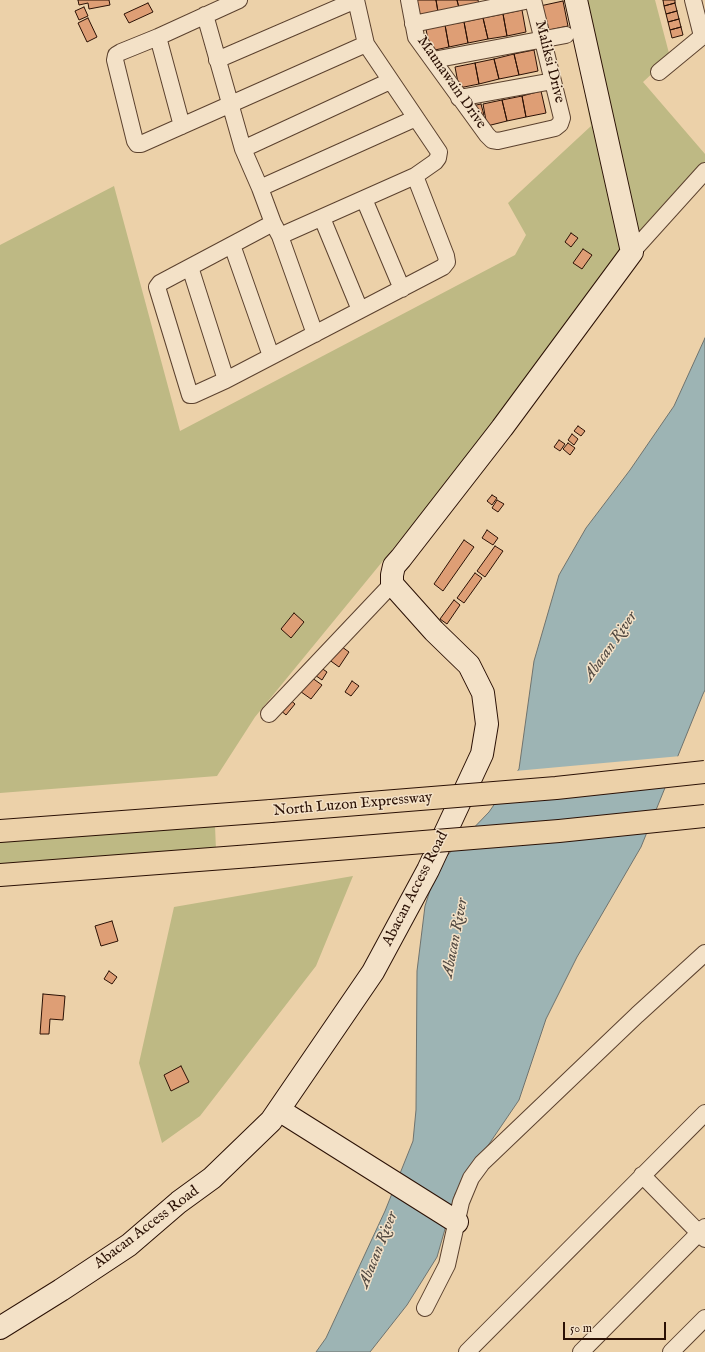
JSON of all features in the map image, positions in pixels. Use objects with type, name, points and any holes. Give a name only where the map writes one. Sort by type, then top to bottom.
[{"type":"highway","name":"North Luzon Expressway","points":[[0,831],[556,788],[705,772]]},
{"type":"highway","points":[[0,875],[559,831],[705,816]]},
{"type":"street","points":[[239,0],[116,55],[115,60],[135,141],[141,144],[366,44]]},
{"type":"street","points":[[217,60],[356,0],[366,44],[439,152],[438,158],[435,162],[415,176],[322,218],[277,230],[232,245],[160,283],[157,287],[190,395],[193,396],[226,380],[443,267],[447,262],[446,256],[415,176]]},
{"type":"street","name":"Maunawain Drive","points":[[409,0],[416,37],[459,98],[492,140]]},
{"type":"street","points":[[413,24],[530,0]]},
{"type":"street","name":"Maliksi Drive","points":[[492,140],[498,141],[555,128],[560,124],[562,118],[534,0]]},
{"type":"street","points":[[576,0],[632,252]]},
{"type":"street","points":[[659,72],[704,36],[693,0]]},
{"type":"street","points":[[206,15],[229,105],[243,149],[277,230],[315,334]]},
{"type":"street","points":[[433,60],[566,35]]},
{"type":"street","points":[[158,37],[182,126]]},
{"type":"street","points":[[243,149],[390,81]]},
{"type":"street","points":[[459,98],[553,81]]},
{"type":"street","points":[[260,188],[416,118]]},
{"type":"street","points":[[269,714],[392,584],[394,566],[502,428],[632,252],[705,171]]},
{"type":"street","points":[[364,199],[402,289]]},
{"type":"street","points":[[322,218],[360,310]]},
{"type":"street","points":[[232,245],[271,356]]},
{"type":"street","points":[[190,268],[226,380]]},
{"type":"street","name":"Abacan Access Road","points":[[0,1328],[62,1290],[128,1245],[179,1202],[212,1178],[271,1122],[287,1115],[373,972],[428,870],[482,754],[487,724],[483,693],[469,665],[434,631],[392,584]]},
{"type":"street","points":[[425,1308],[447,1265],[454,1220],[468,1184],[482,1163],[637,1015],[705,954]]},
{"type":"street","points":[[467,1352],[705,1113]]},
{"type":"street","points":[[287,1115],[454,1220]]},
{"type":"street","points":[[581,1352],[703,1233],[642,1175]]},
{"type":"street","points":[[671,1352],[705,1318]]},
{"type":"shaded area","points":[[567,0],[655,0],[670,57],[643,82],[705,154],[705,168],[255,717],[217,776],[0,793],[0,245],[114,186],[180,431],[515,255],[526,235],[508,203],[591,126]]},
{"type":"shaded area","points":[[215,826],[216,850],[0,867],[0,842]]},
{"type":"shaded area","points":[[353,876],[316,966],[200,1116],[162,1143],[139,1063],[174,907]]},
{"type":"water","name":"Abacan River","points":[[705,338],[705,690],[641,847],[577,957],[546,1019],[519,1100],[455,1194],[437,1257],[407,1305],[370,1352],[316,1352],[326,1338],[385,1211],[413,1141],[416,1110],[417,971],[425,906],[438,865],[489,812],[519,769],[534,661],[559,575],[586,528],[630,470],[674,406]]},
{"type":"pier","points":[[681,756],[670,783],[496,799],[515,771]]},
{"type":"building","points":[[78,0],[109,0],[110,5],[89,9],[88,3],[79,5]]},
{"type":"building","points":[[415,0],[436,0],[438,12],[418,16]]},
{"type":"building","points":[[436,0],[457,0],[459,8],[438,12]]},
{"type":"building","points":[[457,0],[478,0],[479,4],[459,8]]},
{"type":"building","points":[[663,0],[675,0],[675,3],[664,6]]},
{"type":"building","points":[[563,1],[568,26],[545,31],[540,6]]},
{"type":"building","points":[[148,3],[153,12],[129,23],[124,14]]},
{"type":"building","points":[[675,3],[677,11],[666,14],[664,6]]},
{"type":"building","points":[[84,7],[88,16],[79,20],[75,11]]},
{"type":"building","points":[[522,10],[526,32],[507,36],[503,14]]},
{"type":"building","points":[[677,11],[679,19],[668,22],[666,14]]},
{"type":"building","points":[[503,14],[507,36],[488,39],[483,18]]},
{"type":"building","points":[[88,18],[97,37],[87,42],[78,23]]},
{"type":"building","points":[[483,18],[488,39],[468,43],[464,22]]},
{"type":"building","points":[[679,19],[681,27],[670,30],[668,22]]},
{"type":"building","points":[[464,22],[468,43],[449,47],[445,25]]},
{"type":"building","points":[[445,25],[449,47],[430,51],[426,29]]},
{"type":"building","points":[[681,27],[683,35],[672,38],[670,30]]},
{"type":"building","points":[[534,50],[538,71],[519,75],[514,54]]},
{"type":"building","points":[[514,54],[519,75],[499,79],[494,59]]},
{"type":"building","points":[[494,59],[499,79],[479,84],[475,63]]},
{"type":"building","points":[[475,63],[479,84],[459,88],[455,67]]},
{"type":"building","points":[[541,91],[546,113],[526,117],[522,96]]},
{"type":"building","points":[[522,96],[526,117],[507,121],[502,100]]},
{"type":"building","points":[[502,100],[507,121],[487,126],[483,104]]},
{"type":"building","points":[[481,104],[484,115],[474,117],[472,106]]},
{"type":"building","points":[[571,233],[578,238],[571,247],[565,242]]},
{"type":"building","points":[[583,249],[592,255],[582,269],[573,263]]},
{"type":"building","points":[[578,426],[585,431],[581,436],[574,431]]},
{"type":"building","points":[[572,434],[578,439],[574,445],[568,440]]},
{"type":"building","points":[[559,440],[565,444],[560,451],[554,447]]},
{"type":"building","points":[[568,443],[575,448],[570,455],[563,449]]},
{"type":"building","points":[[492,495],[497,498],[492,505],[487,501]]},
{"type":"building","points":[[497,500],[504,504],[498,512],[492,508]]},
{"type":"building","points":[[487,530],[498,538],[493,545],[482,538]]},
{"type":"building","points":[[464,540],[474,547],[443,591],[434,584]]},
{"type":"building","points":[[495,546],[503,551],[485,577],[477,571]]},
{"type":"building","points":[[475,573],[482,578],[464,603],[457,598]]},
{"type":"building","points":[[454,600],[460,605],[447,624],[440,619]]},
{"type":"building","points":[[294,613],[304,622],[291,638],[281,629]]},
{"type":"building","points":[[338,644],[349,652],[339,667],[328,659]]},
{"type":"building","points":[[317,665],[327,672],[322,680],[312,673]]},
{"type":"building","points":[[308,675],[322,685],[311,699],[297,689]]},
{"type":"building","points":[[352,681],[359,686],[351,696],[345,692]]},
{"type":"building","points":[[288,698],[295,704],[286,715],[279,709]]},
{"type":"building","points":[[112,921],[118,941],[101,946],[95,926]]},
{"type":"building","points":[[109,971],[117,977],[112,984],[104,979]]},
{"type":"building","points":[[43,994],[65,996],[63,1020],[50,1019],[49,1034],[40,1034]]},
{"type":"building","points":[[181,1066],[189,1082],[171,1091],[164,1075]]}]
